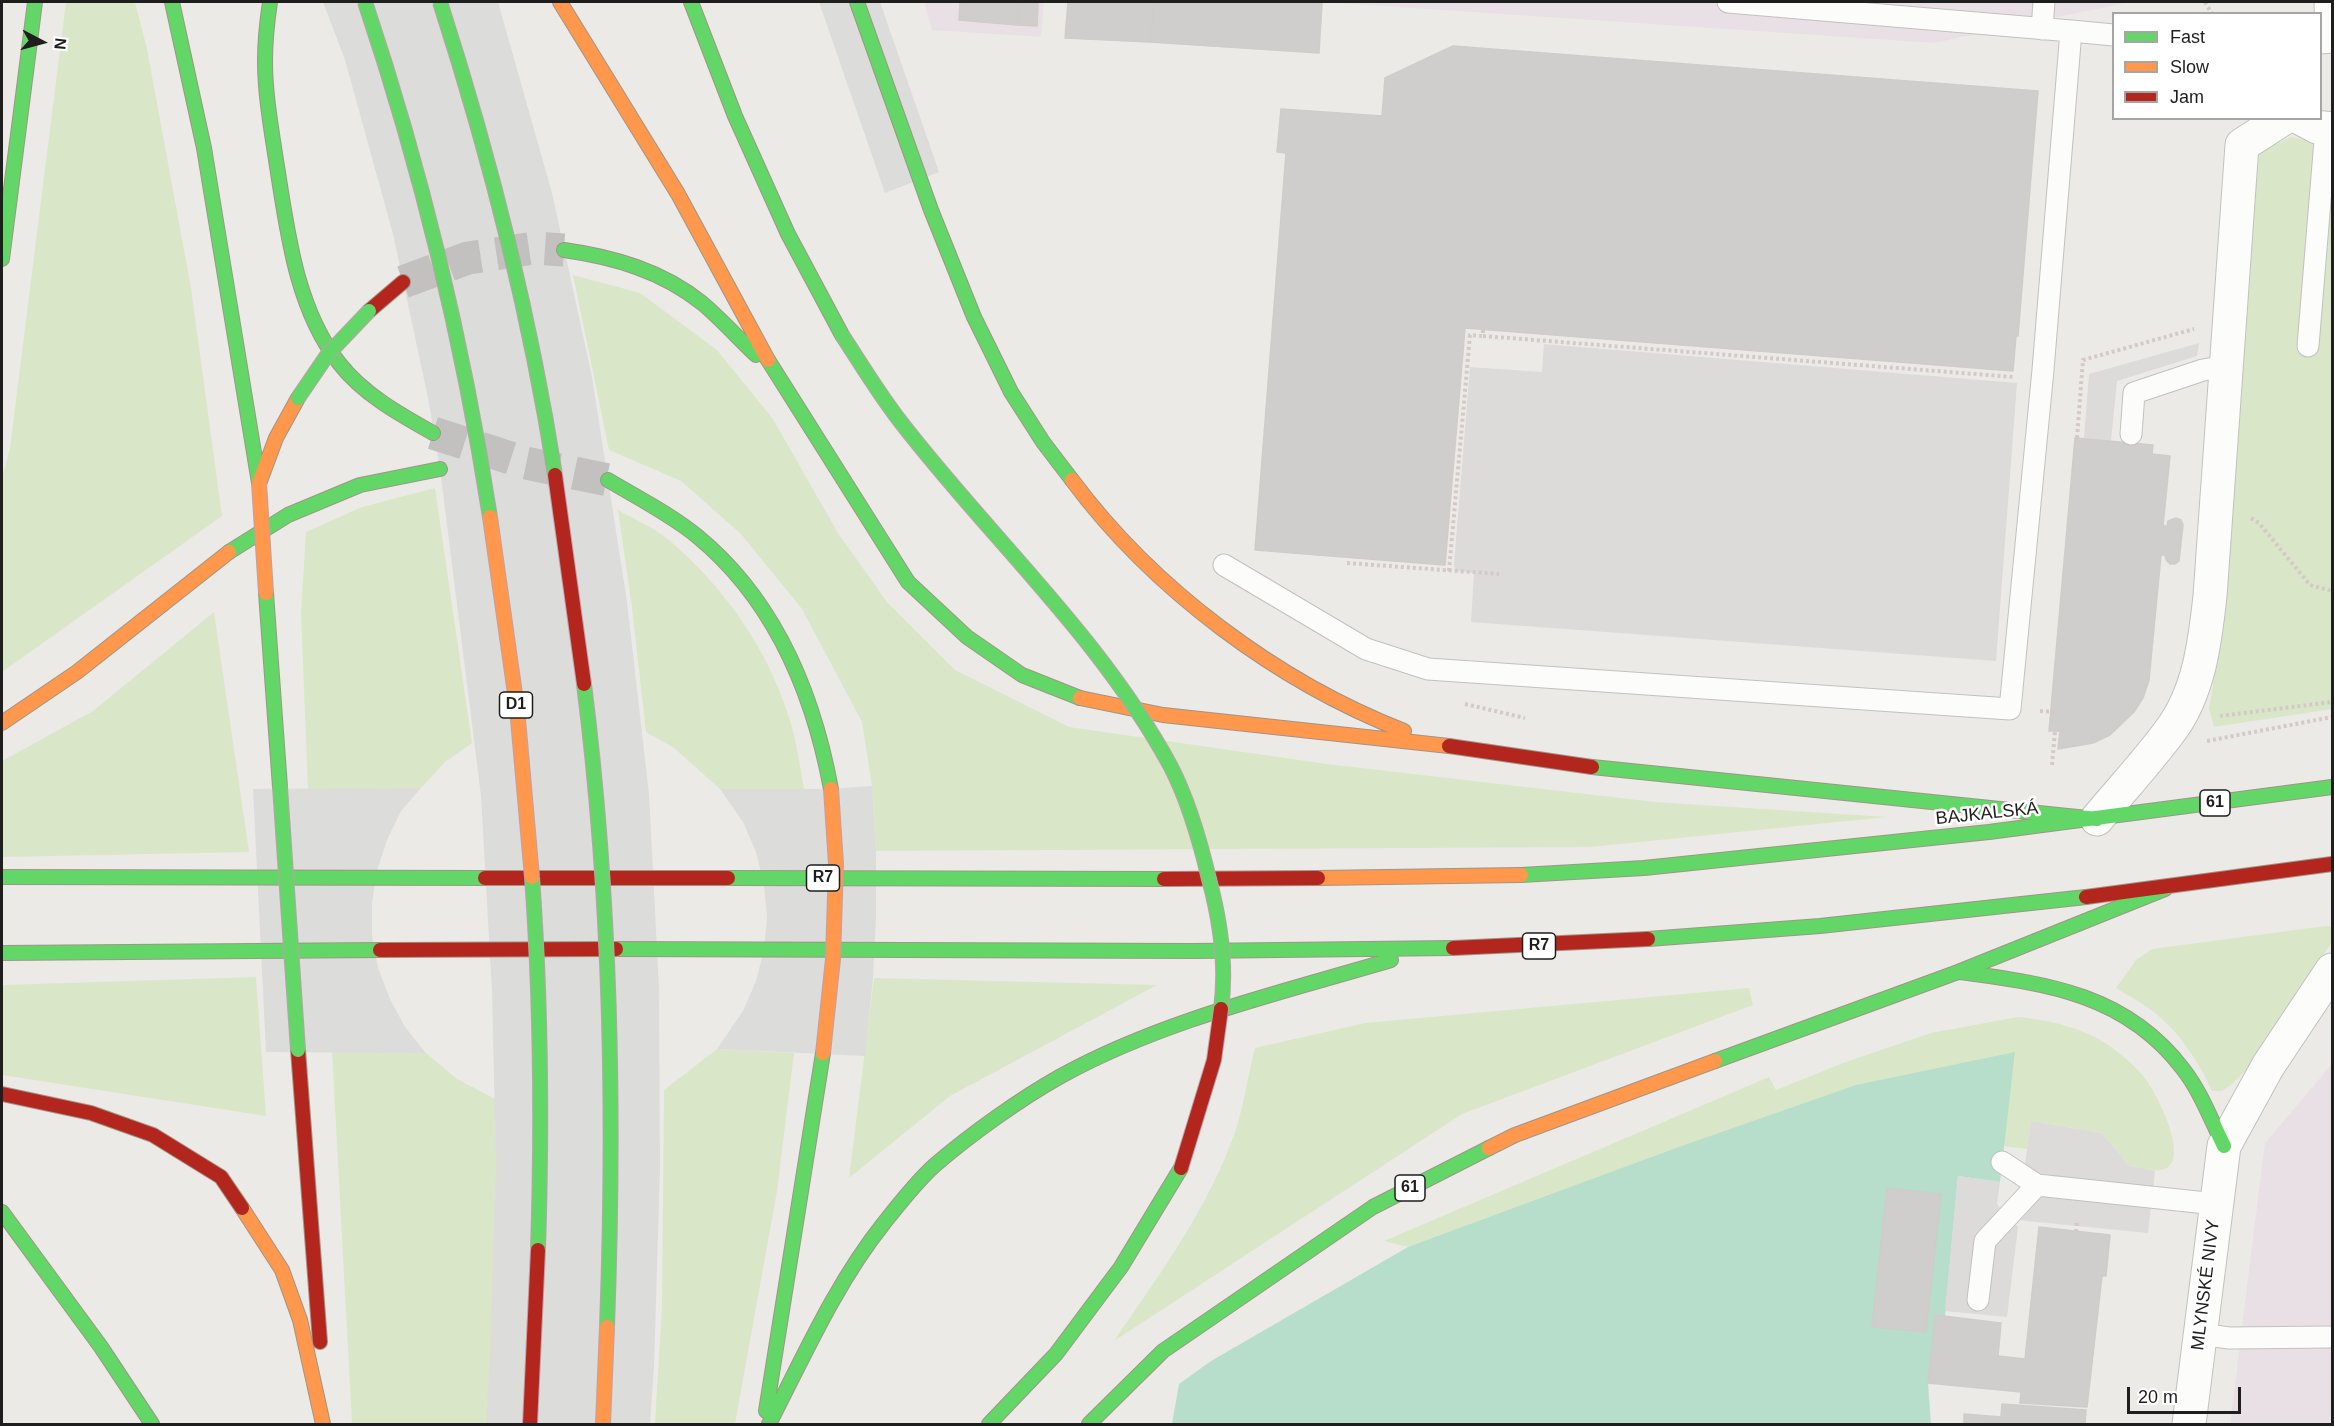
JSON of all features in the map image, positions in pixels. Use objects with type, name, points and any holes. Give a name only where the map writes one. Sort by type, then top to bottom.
[{"type":"main road","points":[[2,259],[35,2]]},
{"type":"main road","points":[[172,2],[204,148],[260,483],[325,1425]]},
{"type":"main road","points":[[270,2],[264,47],[268,105],[283,197],[307,301],[320,332],[338,362],[379,402],[433,433]]},
{"type":"main road","name":"D1","points":[[365,2],[425,201],[466,380],[498,554],[521,744],[535,923],[540,1111],[539,1248],[530,1425]]},
{"type":"main road","points":[[440,2],[494,179],[536,365],[567,547],[593,747],[606,925],[610,1107],[611,1252],[603,1425]]},
{"type":"main road","points":[[560,2],[678,194],[775,373],[908,582],[967,637],[1022,675],[1087,701],[1164,715],[1439,745],[1624,772],[2097,819]]},
{"type":"main road","points":[[691,2],[749,148],[788,234],[842,335],[900,421],[1078,630],[1127,694],[1172,769],[1198,834],[1219,916],[1224,990],[1214,1060],[1182,1168],[1121,1267],[1056,1354],[989,1425]]},
{"type":"main road","points":[[857,2],[919,178],[965,298],[1010,390],[1050,453],[1105,522],[1165,583],[1228,634],[1283,671],[1353,710],[1439,745]]},
{"type":"main road","points":[[564,250],[601,254],[654,272],[693,297],[775,373]]},
{"type":"main road","points":[[260,483],[276,438],[298,398],[328,354],[369,311],[403,282]]},
{"type":"main road","points":[[2,723],[76,672],[222,557],[288,515],[360,485],[440,468]]},
{"type":"main road","points":[[608,480],[698,536],[740,576],[770,618],[800,677],[824,748],[831,789],[836,876],[833,959],[823,1053],[764,1425]]},
{"type":"main road","name":"BAJKALSKÁ","points":[[2,877],[1288,879],[1517,875],[1644,868],[1752,858],[2097,819],[2332,787]]},
{"type":"main road","name":"61","points":[[1089,1425],[1163,1351],[1373,1207],[1515,1135],[1958,972],[2165,889],[2332,864]]},
{"type":"main road","name":"R7","points":[[2,953],[396,948],[1281,951],[1547,946],[1758,932],[2165,889]]},
{"type":"main road","points":[[769,1425],[838,1291],[883,1224],[934,1166],[1006,1111],[1061,1076],[1132,1043],[1196,1019],[1429,948]]},
{"type":"main road","points":[[1958,972],[2055,986],[2100,1000],[2133,1019],[2160,1040],[2184,1070],[2224,1146]]},
{"type":"main road","points":[[2,1094],[91,1113],[153,1135],[221,1177],[282,1270],[300,1320],[325,1425]]},
{"type":"main road","points":[[2,1212],[101,1347],[152,1425]]},
{"type":"street","points":[[2097,819],[2178,719],[2195,679],[2206,638],[2242,145],[2281,120]]},
{"type":"street","points":[[2224,1146],[2268,1066],[2332,970]]},
{"type":"street","name":"MLYNSKÉ NIVY","points":[[2189,1425],[2224,1146]]},
{"type":"lane","points":[[1728,2],[2112,35]]},
{"type":"lane","points":[[2042,29],[2044,2]]},
{"type":"lane","points":[[2325,2],[2326,36]]},
{"type":"lane","points":[[1224,565],[1366,649],[1428,669],[2010,709],[2043,370],[2071,31]]},
{"type":"lane","points":[[2308,346],[2320,125]]},
{"type":"lane","points":[[2131,434],[2134,393],[2203,370],[2227,366]]},
{"type":"lane","points":[[2002,1162],[2037,1185],[2216,1204]]},
{"type":"lane","points":[[1978,1300],[1985,1241],[2037,1185]]},
{"type":"lane","points":[[2200,1334],[2229,1338],[2332,1337]]},
{"type":"path","points":[[2077,438],[2084,360],[2191,329],[2199,329]]},
{"type":"path","points":[[1483,330],[1483,336]]},
{"type":"path","points":[[1449,571],[1470,335],[2019,377]]},
{"type":"path","points":[[2217,492],[2259,523],[2310,585],[2332,591]]},
{"type":"path","points":[[1347,562],[1499,574]]},
{"type":"path","points":[[2178,719],[2226,716],[2332,702]]},
{"type":"path","points":[[1461,704],[1528,719]]},
{"type":"path","points":[[2203,742],[2332,717]]},
{"type":"path","points":[[2052,765],[2055,731]]},
{"type":"shaded area","points":[[924,2],[1044,2],[1041,37],[932,30]]},
{"type":"shaded area","points":[[1068,2],[1323,2],[1319,53],[1065,38]]},
{"type":"shaded area","points":[[1323,2],[2130,2],[1934,43]]},
{"type":"shaded area","points":[[2199,343],[2197,356],[2117,381],[2111,441],[2084,438],[2089,374]]},
{"type":"shaded area","points":[[1544,344],[2017,383],[1996,661],[1471,622],[1474,573],[1456,571],[1454,564],[1470,367],[1542,372]]},
{"type":"shaded area","points":[[2332,1064],[2332,1424],[2230,1424],[2265,1143]]},
{"type":"shaded area","points":[[2031,1121],[2102,1133],[2129,1166],[2155,1171],[2148,1233],[2017,1220]]},
{"type":"shaded area","points":[[1958,1176],[2000,1182],[1997,1204],[2018,1227],[2007,1317],[1945,1311]]},
{"type":"green space","points":[[66,2],[135,2],[147,49],[191,288],[222,516],[2,672],[2,478],[10,448]]},
{"type":"green space","points":[[2291,137],[2332,146],[2332,709],[2214,727],[2209,709],[2219,649],[2259,152]]},
{"type":"green space","points":[[573,275],[640,293],[717,350],[773,419],[838,533],[887,602],[955,670],[1069,727],[1327,764],[1655,802],[1887,817],[1590,847],[876,851],[872,786],[862,722],[802,609],[741,534],[681,481],[609,450]]},
{"type":"green space","points":[[435,488],[472,743],[445,762],[421,788],[308,790],[301,614],[306,532],[362,507]]},
{"type":"green space","points":[[618,510],[669,540],[709,579],[743,622],[781,695],[795,738],[804,789],[720,789],[674,748],[646,732]]},
{"type":"green space","points":[[214,612],[249,852],[2,857],[2,761],[93,711]]},
{"type":"green space","points":[[2332,927],[2332,942],[2248,1068],[2222,1091],[2212,1091],[2188,1049],[2164,1021],[2146,1006],[2116,988],[2136,960],[2152,949]]},
{"type":"green space","points":[[256,977],[266,1116],[2,1075],[2,985]]},
{"type":"green space","points":[[874,978],[1157,985],[950,1096],[849,1178]]},
{"type":"green space","points":[[1749,988],[1753,1005],[1462,1114],[1114,1341],[1181,1241],[1211,1188],[1235,1132],[1255,1048],[1365,1023]]},
{"type":"green space","points":[[2018,1017],[2042,1020],[2089,1034],[2110,1046],[2134,1066],[2147,1081],[2164,1112],[2173,1140],[2172,1163],[2165,1169],[2156,1170],[2129,1166],[2102,1133],[2031,1121],[2027,1149],[2003,1146],[2015,1053],[1408,1247],[1384,1241],[1769,1077],[1776,1090],[1843,1063],[1931,1033]]},
{"type":"green space","points":[[717,1049],[794,1053],[777,1191],[735,1424],[655,1424],[662,1305],[664,1090]]},
{"type":"green space","points":[[332,1051],[426,1053],[457,1079],[499,1101],[492,1344],[487,1424],[352,1424]]},
{"type":"green space","points":[[2015,1052],[2000,1182],[1958,1176],[1945,1316],[1928,1383],[1931,1424],[1172,1424],[1179,1384],[1211,1361],[1408,1247],[1676,1148],[1856,1085]]},
{"type":"pier","points":[[323,2],[498,2],[552,193],[592,377],[627,602],[649,794],[659,988],[660,1168],[650,1424],[486,1424],[496,1166],[492,991],[481,796],[440,469],[428,398],[393,234],[345,60]]},
{"type":"pier","points":[[819,2],[880,2],[939,172],[885,193]]},
{"type":"pier","points":[[872,786],[876,851],[876,918],[865,1056],[717,1049],[743,1011],[756,981],[764,950],[767,917],[764,884],[756,852],[743,822],[720,789],[831,789]]},
{"type":"pier","points":[[421,788],[401,811],[387,840],[377,871],[372,903],[372,936],[378,968],[390,999],[405,1027],[426,1053],[266,1052],[253,789]]},
{"type":"building","points":[[960,2],[1019,2],[1017,25],[959,20]]},
{"type":"building","points":[[1019,2],[1038,2],[1037,26],[1017,25]]},
{"type":"building","points":[[1068,2],[1154,2],[1151,42],[1065,38]]},
{"type":"building","points":[[1154,2],[1322,2],[1319,53],[1151,42]]},
{"type":"building","points":[[1453,46],[2038,91],[2018,336],[2016,336],[2013,371],[1465,328],[1445,565],[1255,550],[1286,153],[1277,152],[1281,109],[1382,116],[1385,78]]},
{"type":"building","points":[[2075,438],[2153,445],[2152,454],[2170,456],[2163,526],[2167,526],[2168,521],[2176,518],[2181,520],[2183,525],[2179,561],[2170,564],[2165,555],[2161,555],[2149,680],[2143,698],[2134,712],[2110,735],[2093,743],[2058,749],[2060,731],[2049,731]]},
{"type":"building","points":[[1887,1188],[1941,1194],[1926,1332],[1872,1327]]},
{"type":"building","points":[[2039,1227],[2110,1235],[2106,1276],[2102,1276],[2087,1407],[2020,1403],[2021,1392],[1928,1383],[1935,1315],[2001,1323],[1998,1356],[2025,1359]]},
{"type":"building","points":[[2002,1404],[2086,1410],[2085,1424],[1964,1424],[1964,1414],[2001,1417]]},
{"type":"tunnel","points":[[403,282],[468,258],[534,248],[564,250]]},
{"type":"tunnel","points":[[433,433],[526,463],[608,480]]},
{"type":"traffic: fast","points":[[2,259],[35,2]]},
{"type":"traffic: fast","points":[[172,2],[204,148],[259,483]]},
{"type":"traffic: fast","points":[[270,2],[265,54],[267,98],[289,239],[295,266],[312,317],[339,363],[359,384],[382,402],[433,433]]},
{"type":"traffic: fast","points":[[365,2],[404,128],[438,257],[467,387],[490,517]]},
{"type":"traffic: fast","points":[[440,2],[476,119],[507,237],[534,355],[555,475]]},
{"type":"traffic: fast","points":[[691,2],[735,116],[788,234],[842,335]]},
{"type":"traffic: fast","points":[[857,2],[931,210],[974,317],[1011,392],[1043,442],[1072,480]]},
{"type":"traffic: fast","points":[[564,250],[619,261],[671,282],[716,315],[756,355]]},
{"type":"traffic: fast","points":[[298,398],[328,354],[369,311]]},
{"type":"traffic: fast","points":[[842,335],[900,421],[1043,589],[1112,675],[1143,720],[1171,767],[1193,822],[1206,865],[1216,911],[1223,960],[1221,1009]]},
{"type":"traffic: fast","points":[[768,360],[908,582],[967,637],[1022,675],[1080,698]]},
{"type":"traffic: fast","points":[[229,552],[288,515],[360,485],[440,469]]},
{"type":"traffic: fast","points":[[608,480],[687,528],[724,561],[748,589],[769,619],[801,683],[823,753],[831,789]]},
{"type":"traffic: fast","points":[[266,593],[280,787]]},
{"type":"traffic: fast","points":[[584,684],[600,845],[609,1005],[611,1166],[607,1327]]},
{"type":"traffic: fast","points":[[1592,767],[2097,819]]},
{"type":"traffic: fast","points":[[280,787],[298,1050]]},
{"type":"traffic: fast","points":[[1644,868],[1989,832],[2332,787]]},
{"type":"traffic: fast","points":[[1521,875],[1644,868]]},
{"type":"traffic: fast","points":[[2,877],[485,878]]},
{"type":"traffic: fast","points":[[532,877],[540,1063],[538,1250]]},
{"type":"traffic: fast","points":[[728,878],[1164,879]]},
{"type":"traffic: fast","points":[[1715,1061],[1958,972],[2165,889]]},
{"type":"traffic: fast","points":[[1648,939],[1820,926],[2086,897]]},
{"type":"traffic: fast","points":[[616,949],[1193,951],[1453,948]]},
{"type":"traffic: fast","points":[[2,953],[380,950]]},
{"type":"traffic: fast","points":[[769,1424],[822,1320],[867,1246],[922,1178],[980,1129],[1061,1076],[1140,1039],[1223,1009],[1391,960]]},
{"type":"traffic: fast","points":[[1960,972],[2054,988],[2111,1009],[2136,1024],[2161,1044],[2183,1069],[2200,1097],[2224,1146]]},
{"type":"traffic: fast","points":[[766,1411],[823,1053]]},
{"type":"traffic: fast","points":[[1089,1424],[1163,1351],[1373,1207],[1489,1148]]},
{"type":"traffic: fast","points":[[989,1424],[1056,1354],[1121,1267],[1181,1168]]},
{"type":"traffic: fast","points":[[2,1212],[101,1347],[152,1424]]},
{"type":"traffic: slow","points":[[560,2],[678,194],[768,360]]},
{"type":"traffic: slow","points":[[260,481],[276,438],[298,398]]},
{"type":"traffic: slow","points":[[1072,480],[1104,520],[1140,558],[1221,628],[1265,659],[1310,686],[1357,711],[1404,731]]},
{"type":"traffic: slow","points":[[259,483],[266,593]]},
{"type":"traffic: slow","points":[[490,517],[517,708],[532,877]]},
{"type":"traffic: slow","points":[[2,723],[77,672],[229,552]]},
{"type":"traffic: slow","points":[[1080,698],[1163,715],[1449,746]]},
{"type":"traffic: slow","points":[[823,1053],[833,959],[836,864],[831,789]]},
{"type":"traffic: slow","points":[[1318,878],[1521,875]]},
{"type":"traffic: slow","points":[[1489,1148],[1515,1135],[1715,1061]]},
{"type":"traffic: slow","points":[[242,1208],[282,1270],[300,1320],[323,1424]]},
{"type":"traffic: slow","points":[[603,1424],[607,1327]]},
{"type":"traffic: jam","points":[[369,311],[403,282]]},
{"type":"traffic: jam","points":[[555,475],[584,684]]},
{"type":"traffic: jam","points":[[1449,746],[1592,767]]},
{"type":"traffic: jam","points":[[2086,897],[2332,864]]},
{"type":"traffic: jam","points":[[485,878],[728,878]]},
{"type":"traffic: jam","points":[[1164,879],[1318,878]]},
{"type":"traffic: jam","points":[[1453,948],[1648,939]]},
{"type":"traffic: jam","points":[[380,950],[616,949]]},
{"type":"traffic: jam","points":[[1181,1168],[1214,1060],[1221,1009]]},
{"type":"traffic: jam","points":[[298,1050],[320,1342]]},
{"type":"traffic: jam","points":[[2,1094],[91,1113],[153,1135],[221,1177],[242,1208]]},
{"type":"traffic: jam","points":[[530,1424],[538,1250]]}]
